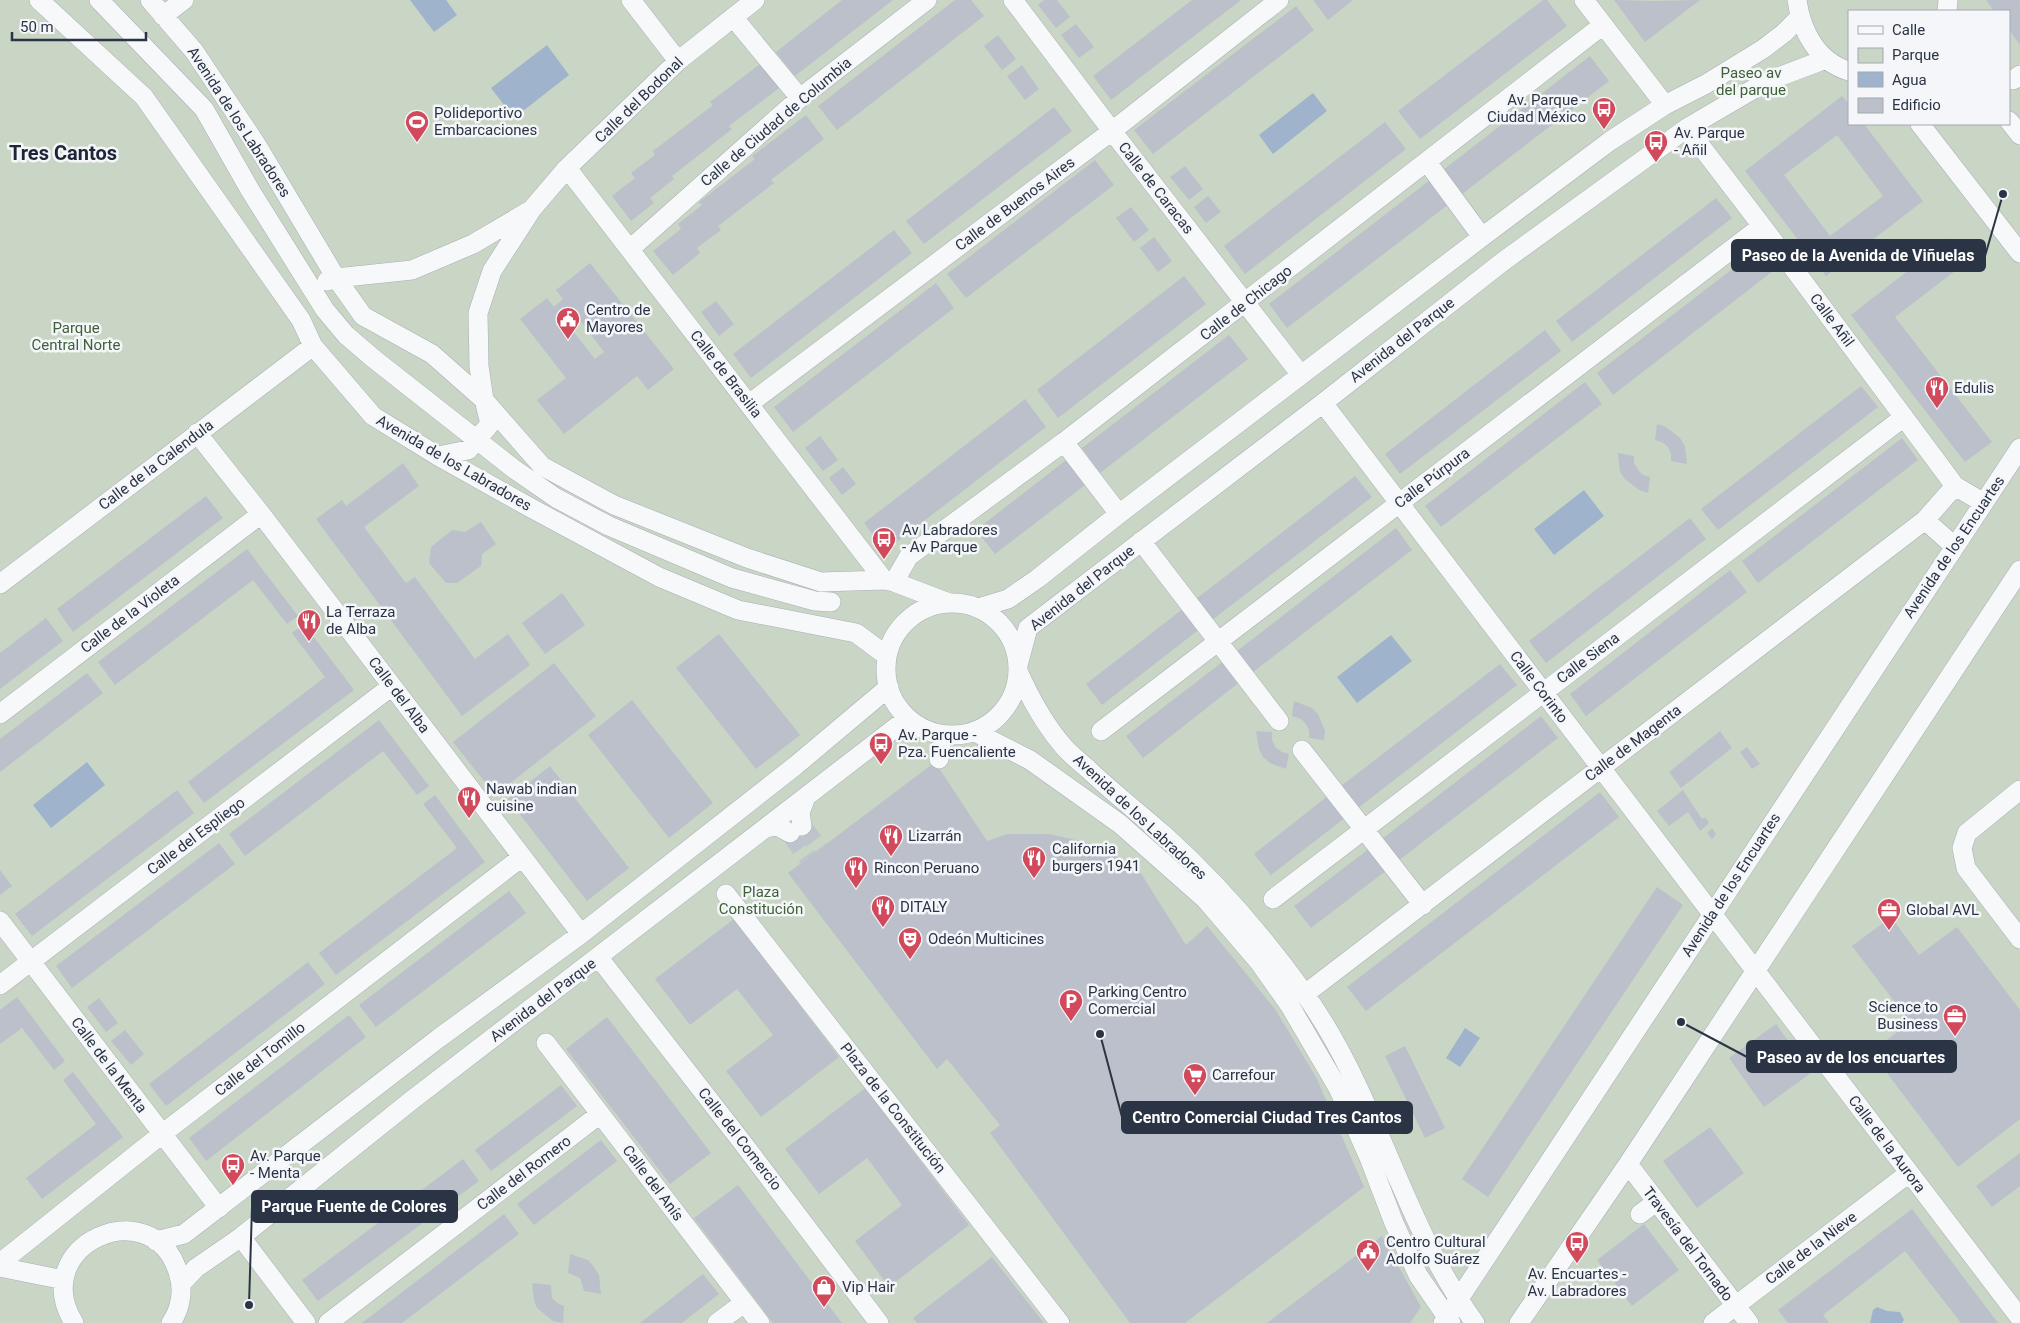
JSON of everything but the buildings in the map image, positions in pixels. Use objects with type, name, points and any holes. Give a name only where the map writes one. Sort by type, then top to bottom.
[{"type":"street","name":"Avenida de los Labradores","points":[[39,0],[144,97],[301,320],[313,346],[372,416],[530,508],[659,577],[738,610],[856,634],[887,656]]},
{"type":"street","points":[[99,0],[204,109],[250,190],[325,310],[346,335],[374,359],[514,470],[556,498],[609,526],[732,578],[814,601],[831,602]]},
{"type":"street","name":"Avenida de los Labradores","points":[[150,0],[194,51],[258,147],[336,278],[363,316],[432,354],[484,400],[542,466],[614,505],[747,558],[821,582],[889,581],[949,603]]},
{"type":"street","points":[[163,16],[184,0]]},
{"type":"street","points":[[631,0],[678,61]]},
{"type":"street","name":"Calle del Bodonal","points":[[476,440],[490,424],[479,366],[478,313],[492,271],[532,209],[567,168],[678,61],[756,0]]},
{"type":"street","name":"Calle de Ciudad de Columbia","points":[[630,249],[800,98],[927,0]]},
{"type":"street","name":"Calle de Caracas","points":[[1014,0],[1112,131],[1301,375]]},
{"type":"street","name":"Calle de Buenos Aires","points":[[749,404],[1112,131],[1279,0]]},
{"type":"street","points":[[1584,0],[1665,105]]},
{"type":"street","points":[[1798,9],[1809,41],[1826,60],[1848,71]]},
{"type":"street","points":[[978,608],[1008,599],[1037,579],[1301,375],[1610,141],[1665,105],[1706,84],[1763,49],[1784,33],[1798,9]]},
{"type":"street","points":[[733,17],[800,98]]},
{"type":"street","name":"Calle de Chicago","points":[[889,581],[909,556],[1064,442],[1245,304],[1603,25]]},
{"type":"street","name":"Avenida del Parque","points":[[1018,668],[1028,628],[1323,403],[1501,263],[1687,128],[1757,87],[1780,76],[1826,60]]},
{"type":"street","points":[[2010,122],[2020,136]]},
{"type":"street","points":[[1921,125],[2020,253]]},
{"type":"street","name":"Calle Añil","points":[[1687,128],[1762,226],[1954,486],[1984,503]]},
{"type":"street","points":[[1427,162],[1482,237]]},
{"type":"street","name":"Calle de Brasilia","points":[[567,168],[749,404],[889,581]]},
{"type":"street","name":"Calle del Bodonal","points":[[336,278],[412,270],[473,244],[532,209]]},
{"type":"street","name":"Calle Púrpura","points":[[1101,731],[1762,226]]},
{"type":"street","points":[[301,320],[305,300],[322,282],[336,278]]},
{"type":"street","name":"Calle de la Calendula","points":[[0,584],[313,346]]},
{"type":"street","name":"Calle Corinto","points":[[1323,403],[1755,970]]},
{"type":"street","name":"Calle Siena","points":[[1273,899],[1904,417]]},
{"type":"street","name":"Calle del Alba","points":[[197,433],[261,514],[581,934]]},
{"type":"street","points":[[438,456],[468,450],[476,440]]},
{"type":"street","points":[[1064,442],[1120,514]]},
{"type":"street","name":"Avenida de los Encuartes","points":[[1447,1321],[1458,1300],[1712,913],[2020,448]]},
{"type":"street","name":"Calle de Magenta","points":[[1305,994],[1925,520],[1954,486]]},
{"type":"street","name":"Calle de la Violeta","points":[[0,714],[261,514]]},
{"type":"street","points":[[1925,520],[1955,547]]},
{"type":"street","points":[[1141,541],[1279,721]]},
{"type":"street","points":[[1519,1323],[1628,1164],[2020,570]]},
{"type":"street","points":[[949,603],[978,608],[993,618],[1006,631],[1014,647],[1018,668],[1016,686],[1008,705],[993,721],[975,732],[958,735],[942,734],[923,728],[908,718],[896,704],[888,687],[886,671],[887,656],[895,636],[909,619],[928,608],[949,603]]},
{"type":"street","name":"Avenida de los Labradores","points":[[1018,668],[1035,707],[1064,748],[1164,835],[1214,886],[1266,942],[1305,994],[1333,1038],[1355,1081],[1434,1258],[1458,1300],[1475,1323]]},
{"type":"street","name":"Calle del Espliego","points":[[0,986],[392,686]]},
{"type":"street","name":"Avenida del Parque","points":[[156,1241],[184,1234],[219,1208],[439,1038],[581,934],[795,766],[888,687]]},
{"type":"street","name":"Avenida del Parque","points":[[181,1284],[200,1265],[241,1238],[412,1100],[599,958],[908,718]]},
{"type":"street","name":"Avenida de los Labradores","points":[[975,732],[1030,760],[1120,824],[1206,900],[1259,962],[1290,1006],[1338,1088],[1370,1160],[1394,1223],[1418,1275],[1447,1321]]},
{"type":"street","points":[[940,759],[942,734]]},
{"type":"street","points":[[1302,750],[1423,905]]},
{"type":"street","points":[[2020,790],[1967,833],[1962,848],[1966,868],[2020,939]]},
{"type":"street","points":[[766,828],[777,826],[796,830],[806,797]]},
{"type":"street","name":"Calle del Tomillo","points":[[0,1265],[162,1134],[522,857]]},
{"type":"street","name":"Plaza de la Constitución","points":[[726,894],[1060,1323]]},
{"type":"street","name":"Calle de la Menta","points":[[0,921],[219,1208]]},
{"type":"street","name":"Calle del Comercio","points":[[599,958],[742,1142],[877,1323]]},
{"type":"street","name":"Calle de la Aurora","points":[[1755,970],[2020,1318]]},
{"type":"street","name":"Calle del Anís","points":[[546,1043],[760,1323]]},
{"type":"street","name":"Calle del Romero","points":[[328,1323],[600,1114]]},
{"type":"street","name":"Travesía del Tornado","points":[[1628,1164],[1749,1323]]},
{"type":"street","name":"Calle de la Nieve","points":[[1713,1323],[1909,1172]]},
{"type":"street","points":[[1640,1214],[1656,1202]]},
{"type":"street","points":[[74,1323],[64,1299],[64,1280],[70,1262],[80,1248],[104,1234],[131,1231],[156,1241],[173,1260],[181,1284],[180,1301],[171,1323]]},
{"type":"street","points":[[241,1238],[306,1323]]},
{"type":"street","points":[[0,1265],[64,1280]]},
{"type":"street","points":[[717,1323],[744,1302]]},
{"type":"green space","points":[[0,0],[2020,0],[2020,1323],[0,1323]]},
{"type":"water","points":[[410,0],[446,0],[457,15],[434,32]]},
{"type":"water","points":[[547,45],[569,75],[514,118],[491,88]]},
{"type":"water","points":[[1313,93],[1327,111],[1273,154],[1259,135]]},
{"type":"water","points":[[1584,490],[1604,516],[1554,555],[1534,529]]},
{"type":"water","points":[[1391,635],[1412,661],[1357,703],[1337,677]]},
{"type":"water","points":[[87,762],[105,785],[51,828],[33,805]]},
{"type":"water","points":[[1465,1028],[1480,1038],[1460,1067],[1446,1058]]},
{"type":"water","points":[[1877,1307],[1887,1311],[1900,1312],[1904,1320],[1902,1323],[1870,1323],[1873,1310]]},
{"type":"tunnel","points":[[802,826],[819,849]]},
{"type":"tunnel","points":[[790,833],[808,858]]},
{"type":"place","name":"Av. Parque - Ciudad México","points":[[1604,130]]},
{"type":"place","name":"Polideportivo Embarcaciones","points":[[417,143]]},
{"type":"place","name":"Av. Parque - Añil","points":[[1656,163]]},
{"type":"place","name":"Paseo de la Avenida de Viñuelas","points":[[2003,194]]},
{"type":"place","name":"Centro de Mayores","points":[[568,340]]},
{"type":"place","name":"Edulis","points":[[1937,409]]},
{"type":"place","name":"Av Labradores - Av Parque","points":[[884,560]]},
{"type":"place","name":"La Terraza de Alba","points":[[309,642]]},
{"type":"place","name":"Av. Parque - Pza. Fuencaliente","points":[[881,765]]},
{"type":"place","name":"Nawab indian cuisine","points":[[469,819]]},
{"type":"place","name":"Lizarrán","points":[[891,857]]},
{"type":"place","name":"California burgers 1941","points":[[1034,879]]},
{"type":"place","name":"Rincon Peruano","points":[[856,889]]},
{"type":"place","name":"DITALY","points":[[883,928]]},
{"type":"place","name":"Global AVL","points":[[1889,931]]},
{"type":"place","name":"Odeón Multicines","points":[[910,960]]},
{"type":"place","name":"Parking Centro Comercial","points":[[1071,1022]]},
{"type":"place","name":"Paseo av de los encuartes","points":[[1681,1022]]},
{"type":"place","name":"Centro Comercial Ciudad Tres Cantos","points":[[1100,1034]]},
{"type":"place","name":"Science to Business","points":[[1955,1037]]},
{"type":"place","name":"Carrefour","points":[[1195,1096]]},
{"type":"place","name":"Av. Parque - Menta","points":[[233,1186]]},
{"type":"place","name":"Av. Encuartes - Av. Labradores","points":[[1577,1264]]},
{"type":"place","name":"Centro Cultural Adolfo Suárez","points":[[1368,1272]]},
{"type":"place","name":"Parque Fuente de Colores","points":[[249,1305]]},
{"type":"place","name":"Vip Hair","points":[[824,1308]]},
{"type":"district","name":"Tres Cantos","points":[[63,153]]},
{"type":"park label","name":"Paseo av del parque","points":[[1751,82]]},
{"type":"park label","name":"Parque Central Norte","points":[[76,336]]},
{"type":"park label","name":"Plaza Constitución","points":[[761,900]]}]
